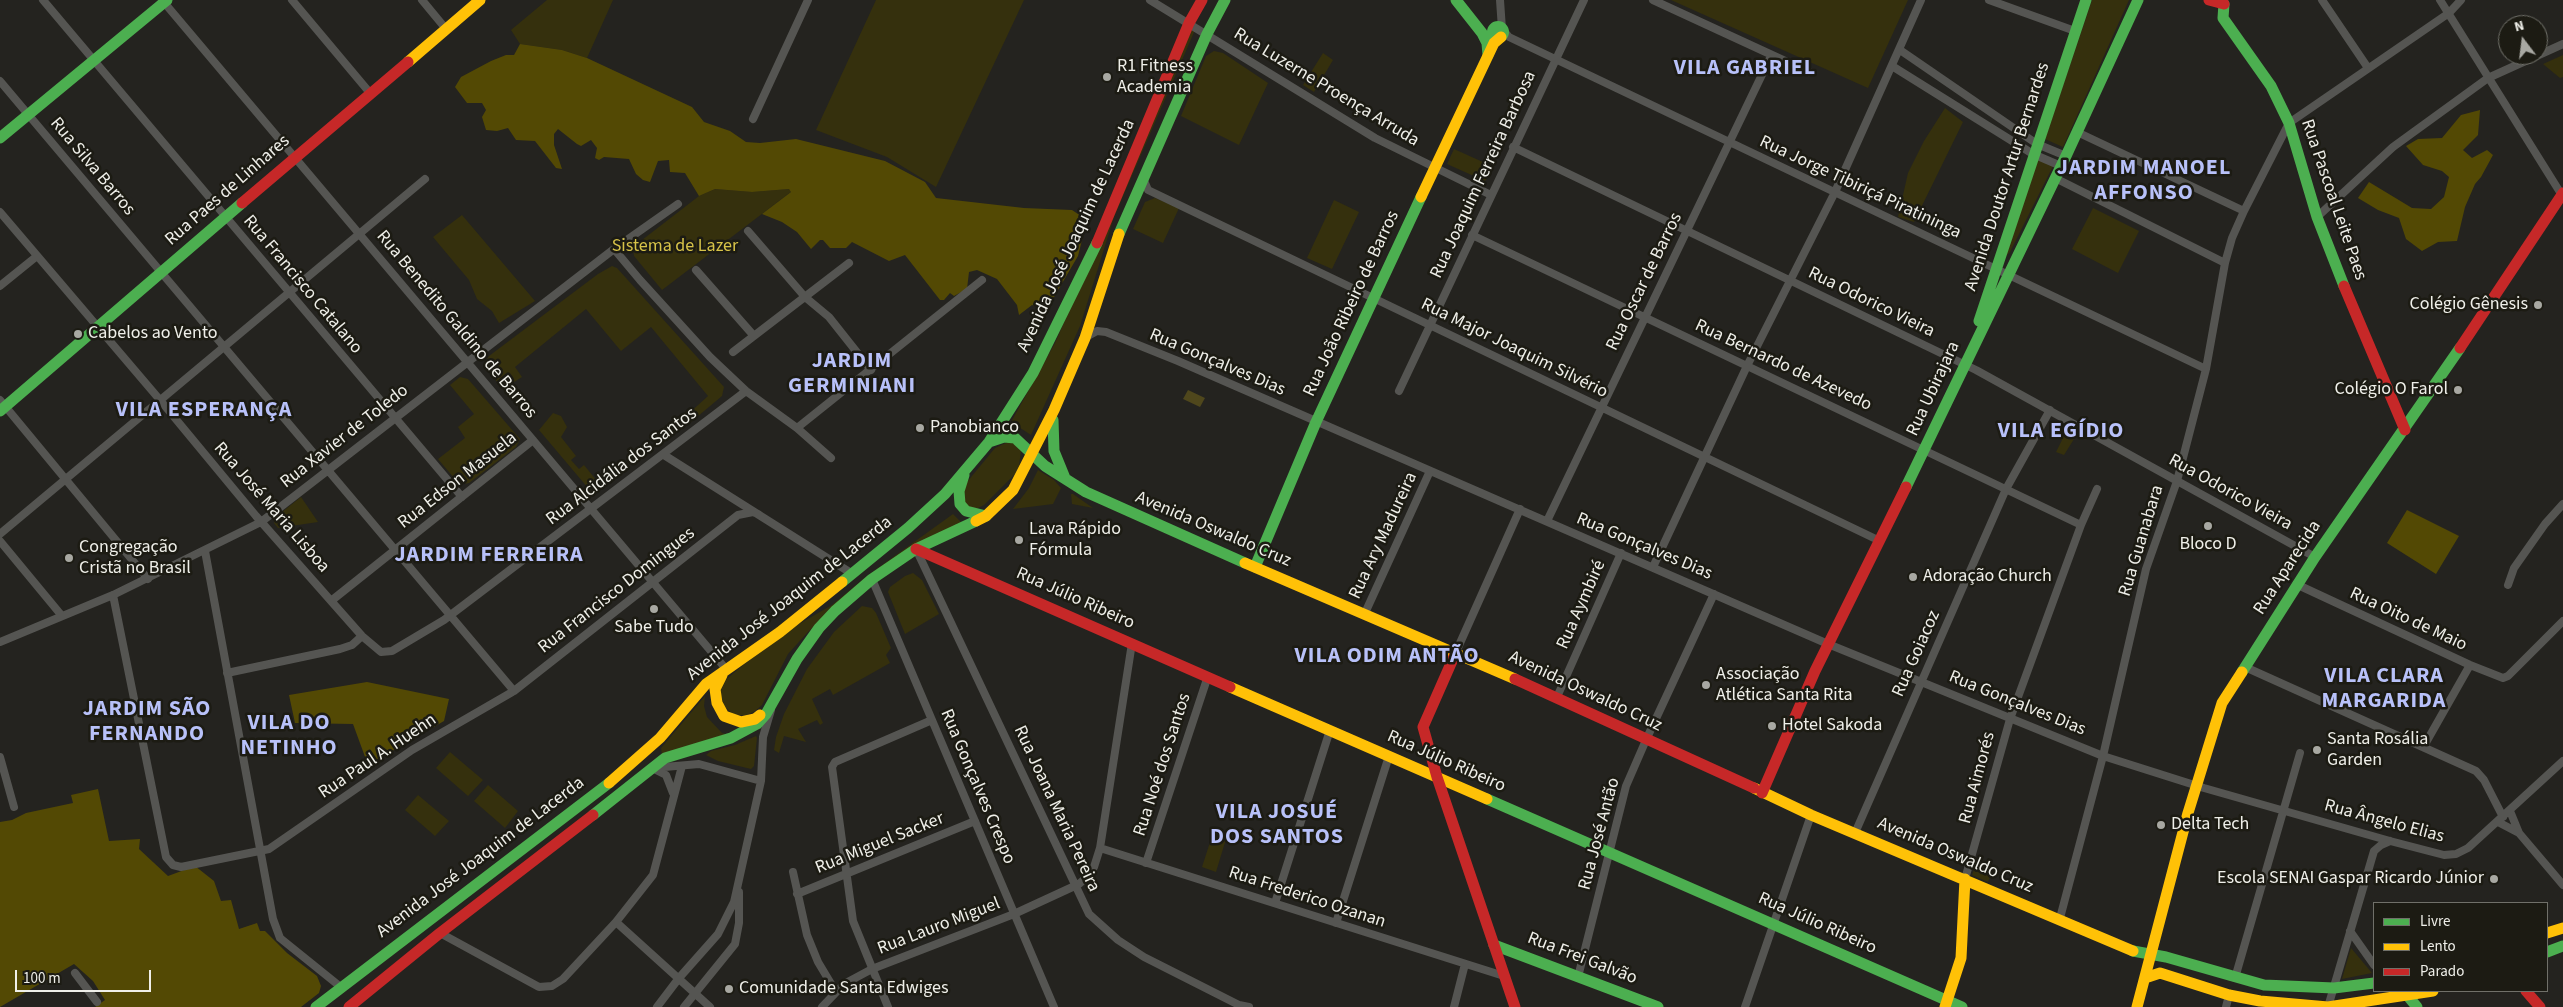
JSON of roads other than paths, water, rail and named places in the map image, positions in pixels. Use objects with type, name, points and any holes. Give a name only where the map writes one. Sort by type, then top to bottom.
[{"type":"main road","name":"Rua Paes de Linhares","points":[[2,406],[480,0]]},
{"type":"main road","name":"Avenida José Joaquim de Lacerda","points":[[316,1007],[602,789],[660,738],[679,718],[691,700],[726,669],[780,632],[937,502],[989,442],[1033,373],[1100,237],[1189,23],[1202,0]]},
{"type":"main road","name":"Avenida José Joaquim de Lacerda","points":[[349,1007],[440,933],[627,789],[650,768],[665,758],[746,731],[766,714],[819,628],[872,579],[916,549],[986,516],[1013,490],[1033,455],[1054,410],[1085,338],[1118,234],[1207,34],[1225,0]]},
{"type":"main road","points":[[1456,0],[1471,17],[1487,43],[1488,59]]},
{"type":"main road","name":"Avenida Doutor Artur Bernardes","points":[[1965,365],[1995,269],[2086,0]]},
{"type":"main road","name":"Rua Ubirajara","points":[[1762,793],[1828,644],[1880,541],[2007,274],[2064,161],[2138,0]]},
{"type":"main road","name":"Rua Pascoal Leite Paes","points":[[2209,0],[2226,2],[2223,18],[2271,86],[2289,123],[2317,217],[2366,342],[2404,430]]},
{"type":"main road","points":[[0,138],[164,1]]},
{"type":"main road","points":[[1471,17],[1501,31]]},
{"type":"main road","name":"Rua João Ribeiro de Barros","points":[[1254,567],[1316,422],[1373,298],[1501,31]]},
{"type":"main road","name":"Rua Aparecida","points":[[2137,1007],[2196,785],[2222,703],[2315,557],[2404,430],[2562,195]]},
{"type":"main road","points":[[1054,410],[1052,430],[1054,450],[1065,478]]},
{"type":"main road","name":"Avenida Oswaldo Cruz","points":[[989,442],[1004,436],[1015,438],[1033,455],[1065,478],[1086,492],[1120,509],[1456,652],[1811,815],[2060,918],[2136,952],[2264,985],[2334,988],[2373,984]]},
{"type":"main road","points":[[967,466],[959,491],[960,504],[966,510],[986,516]]},
{"type":"main road","name":"Rua Júlio Ribeiro","points":[[916,549],[1773,924],[1946,1004],[1962,1007]]},
{"type":"main road","points":[[1456,652],[1423,727],[1514,1007]]},
{"type":"main road","points":[[726,669],[717,682],[715,689],[720,710],[729,719],[741,722],[755,719],[777,694]]},
{"type":"main road","points":[[1946,1004],[1961,958],[1965,879]]},
{"type":"main road","points":[[2548,933],[2563,928]]},
{"type":"main road","name":"Rua Frei Galvão","points":[[1494,945],[1658,1007]]},
{"type":"main road","points":[[2548,952],[2563,946]]},
{"type":"main road","points":[[2145,978],[2160,973],[2229,995],[2260,1001],[2328,1007],[2427,992]]},
{"type":"main road","points":[[2527,992],[2540,1007]]},
{"type":"main road","points":[[2407,995],[2417,1007]]},
{"type":"street","name":"Rua Francisco Catalano","points":[[43,0],[462,497]]},
{"type":"street","points":[[292,0],[370,93]]},
{"type":"street","points":[[422,0],[446,29]]},
{"type":"street","points":[[753,119],[808,0]]},
{"type":"street","name":"Rua Luzerne Proença Arruda","points":[[1150,0],[1375,138],[1490,195]]},
{"type":"street","points":[[1500,0],[1501,31]]},
{"type":"street","name":"Rua Joaquim Ferreira Barbosa","points":[[1399,391],[1490,195],[1584,0]]},
{"type":"street","points":[[1653,0],[1808,72]]},
{"type":"street","points":[[1653,568],[1747,366],[1835,192],[1921,0]]},
{"type":"street","points":[[1989,0],[2075,31]]},
{"type":"street","points":[[2322,0],[2368,68]]},
{"type":"street","points":[[2440,0],[2562,195]]},
{"type":"street","points":[[2289,123],[2449,13],[2461,0]]},
{"type":"street","name":"Rua Benedito Galdino de Barros","points":[[164,1],[726,669]]},
{"type":"street","name":"Rua Jorge Tibiriçá Piratininga","points":[[1501,31],[1509,37],[2206,369]]},
{"type":"street","points":[[2317,217],[2393,147],[2488,78],[2563,44]]},
{"type":"street","points":[[1900,50],[2035,149],[2064,161]]},
{"type":"street","name":"Rua Oscar de Barros","points":[[1547,521],[1771,56]]},
{"type":"street","points":[[1892,66],[2035,149],[2064,161]]},
{"type":"street","name":"Rua Silva Barros","points":[[0,81],[514,691]]},
{"type":"street","name":"Rua Guanabara","points":[[2060,918],[2103,756],[2146,569],[2177,480],[2206,369],[2225,263],[2232,238],[2289,123]]},
{"type":"street","points":[[2077,132],[2244,211]]},
{"type":"street","name":"Rua Odorico Vieira","points":[[1513,147],[1965,365],[2315,557]]},
{"type":"street","name":"Rua Major Joaquim Silvério","points":[[1143,177],[1148,190],[1880,541]]},
{"type":"street","points":[[2055,178],[2225,263]]},
{"type":"street","points":[[0,534],[425,179]]},
{"type":"street","name":"Rua Xavier de Toledo","points":[[0,642],[148,579],[261,522],[394,417],[614,249],[678,204]]},
{"type":"street","name":"Rua José Maria Lisboa","points":[[0,212],[261,522],[362,636],[381,652],[392,651]]},
{"type":"street","points":[[748,231],[805,297],[829,317],[871,370]]},
{"type":"street","name":"Rua Bernardo de Azevedo","points":[[1472,235],[2081,525]]},
{"type":"street","points":[[614,249],[710,357],[746,391],[797,428],[831,458]]},
{"type":"street","points":[[0,286],[38,256]]},
{"type":"street","points":[[734,352],[849,263]]},
{"type":"street","points":[[696,270],[754,336]]},
{"type":"street","points":[[797,428],[982,280]]},
{"type":"street","name":"Rua Gonçalves Dias","points":[[1085,338],[1097,331],[1106,332],[1520,509],[1828,644],[2103,756],[2196,785]]},
{"type":"street","name":"Rua Alcidália dos Santos","points":[[392,651],[450,615],[664,455],[746,391]]},
{"type":"street","points":[[2,406],[66,479],[148,579]]},
{"type":"street","name":"Rua Goiacoz","points":[[1856,833],[2006,489],[2050,410]]},
{"type":"street","name":"Rua Edson Masuela","points":[[331,601],[533,440]]},
{"type":"street","points":[[664,455],[851,573]]},
{"type":"street","name":"Rua Ary Madureira","points":[[1365,613],[1430,471]]},
{"type":"street","name":"Rua Aimorés","points":[[1965,879],[2010,719],[2081,525],[2098,489]]},
{"type":"street","points":[[735,500],[738,503],[738,515],[748,512],[758,514]]},
{"type":"street","points":[[2508,585],[2514,568],[2545,524],[2563,504]]},
{"type":"street","points":[[1456,652],[1520,509]]},
{"type":"street","name":"Rua Francisco Domingues","points":[[514,691],[738,515]]},
{"type":"street","points":[[0,541],[62,616]]},
{"type":"street","name":"Rua Joana Maria Pereira","points":[[916,549],[1089,914],[1118,940],[1144,957],[1239,1005],[1249,1007]]},
{"type":"street","points":[[205,551],[272,913],[280,938],[342,988]]},
{"type":"street","name":"Rua Aymbiré","points":[[1557,697],[1621,553]]},
{"type":"street","name":"Rua Gonçalves Crespo","points":[[872,579],[1053,1005]]},
{"type":"street","name":"Rua Oito de Maio","points":[[2298,585],[2470,665],[2506,677],[2563,622]]},
{"type":"street","name":"Rua José Antão","points":[[1578,977],[1610,852],[1619,808],[1646,740],[1714,594]]},
{"type":"street","points":[[113,595],[166,857],[173,865],[181,867],[262,852]]},
{"type":"street","points":[[227,673],[340,649],[352,645],[362,636]]},
{"type":"street","points":[[1075,886],[1091,872],[1100,848],[1132,643]]},
{"type":"street","points":[[2424,746],[2470,665]]},
{"type":"street","points":[[2244,667],[2424,746],[2481,775],[2500,819],[2519,833],[2563,885]]},
{"type":"street","name":"Rua Noé dos Santos","points":[[1146,863],[1208,676]]},
{"type":"street","name":"Rua Paul A. Huehn","points":[[262,852],[412,750],[514,691]]},
{"type":"street","points":[[657,1007],[679,978],[718,934],[739,884],[761,781],[763,737],[777,694]]},
{"type":"street","points":[[888,1007],[853,921],[833,764],[932,720]]},
{"type":"street","points":[[1275,903],[1330,730]]},
{"type":"street","points":[[2235,978],[2300,753]]},
{"type":"street","points":[[1336,923],[1389,756]]},
{"type":"street","points":[[0,757],[14,807]]},
{"type":"street","name":"Rua Ângelo Elias","points":[[2196,785],[2444,855],[2456,854],[2468,848],[2563,761]]},
{"type":"street","points":[[650,768],[699,764],[761,781]]},
{"type":"street","points":[[440,933],[540,987],[552,986],[563,980],[616,922],[654,875],[682,766]]},
{"type":"street","points":[[650,768],[658,769],[666,775],[674,795]]},
{"type":"street","points":[[2510,811],[2519,833]]},
{"type":"street","points":[[1745,1007],[1811,815]]},
{"type":"street","name":"Rua Miguel Sacker","points":[[797,894],[975,821]]},
{"type":"street","points":[[2362,833],[2370,842],[2374,851]]},
{"type":"street","points":[[2328,1007],[2374,851],[2390,841]]},
{"type":"street","name":"Rua Frederico Ozanan","points":[[1100,848],[1504,976]]},
{"type":"street","points":[[793,872],[807,935],[818,962],[836,992]]},
{"type":"street","points":[[684,1007],[735,944],[739,923],[739,884]]},
{"type":"street","name":"Rua Lauro Miguel","points":[[822,1007],[844,984],[872,969],[1014,914],[1075,886]]},
{"type":"street","points":[[616,922],[710,1007]]},
{"type":"street","points":[[2350,932],[2373,964]]},
{"type":"street","points":[[1454,1007],[1465,964]]},
{"type":"street","points":[[74,973],[97,1002]]},
{"type":"street","points":[[2226,1007],[2229,995]]},
{"type":"street","points":[[1044,1007],[1053,1005]]},
{"type":"place","name":"R1 Fitness Academia","points":[[1107,77]]},
{"type":"place","name":"Colégio Gênesis","points":[[2538,305]]},
{"type":"place","name":"Cabelos ao Vento","points":[[78,334]]},
{"type":"place","name":"Colégio O Farol","points":[[2458,390]]},
{"type":"place","name":"Panobianco","points":[[920,428]]},
{"type":"place","name":"Bloco D","points":[[2208,526]]},
{"type":"place","name":"Lava Rápido Fórmula","points":[[1019,540]]},
{"type":"place","name":"Congregação Cristã no Brasil","points":[[69,558]]},
{"type":"place","name":"Adoração Church","points":[[1913,577]]},
{"type":"place","name":"Sabe Tudo","points":[[654,609]]},
{"type":"place","name":"Associação Atlética Santa Rita","points":[[1706,685]]},
{"type":"place","name":"Hotel Sakoda","points":[[1772,726]]},
{"type":"place","name":"Santa Rosália Garden","points":[[2317,750]]},
{"type":"place","name":"Delta Tech","points":[[2161,825]]},
{"type":"place","name":"Escola SENAI Gaspar Ricardo Júnior","points":[[2494,879]]},
{"type":"place","name":"Comunidade Santa Edwiges","points":[[729,989]]},
{"type":"district","name":"VILA GABRIEL","points":[[1745,69]]},
{"type":"district","name":"JARDIM MANOEL AFFONSO","points":[[2144,182]]},
{"type":"district","name":"JARDIM GERMINIANI","points":[[852,375]]},
{"type":"district","name":"VILA ESPERANÇA","points":[[204,411]]},
{"type":"district","name":"VILA EGÍDIO","points":[[2061,432]]},
{"type":"district","name":"JARDIM FERREIRA","points":[[489,556]]},
{"type":"district","name":"VILA ODIM ANTÃO","points":[[1387,657]]},
{"type":"district","name":"VILA CLARA MARGARIDA","points":[[2384,690]]},
{"type":"district","name":"JARDIM SÃO FERNANDO","points":[[147,722]]},
{"type":"district","name":"VILA DO NETINHO","points":[[289,736]]},
{"type":"district","name":"VILA JOSUÉ DOS SANTOS","points":[[1277,826]]},
{"type":"park label","name":"Sistema de Lazer","points":[[675,247]]}]
